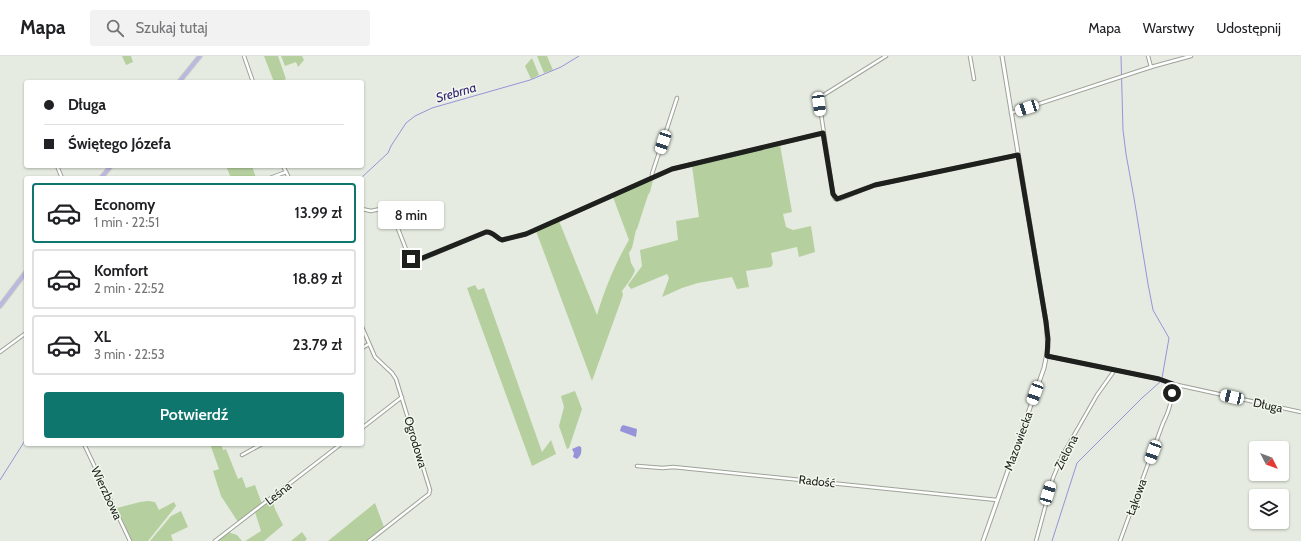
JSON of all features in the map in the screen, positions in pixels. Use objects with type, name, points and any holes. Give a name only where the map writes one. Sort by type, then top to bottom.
[{"type":"main road","points":[[181,80],[200,56]]},
{"type":"main road","points":[[103,176],[109,168]]},
{"type":"main road","points":[[0,306],[24,275]]},
{"type":"street","points":[[244,56],[253,80]]},
{"type":"street","points":[[886,56],[822,96],[819,100],[833,194],[837,199],[875,185],[1018,155]]},
{"type":"street","points":[[970,56],[974,79]]},
{"type":"street","name":"Mazowiecka","points":[[983,541],[1040,379],[1047,356],[1048,339],[1002,56]]},
{"type":"street","points":[[1148,56],[1151,67]]},
{"type":"street","points":[[1169,56],[1170,61]]},
{"type":"street","points":[[1011,113],[1151,67],[1191,56]]},
{"type":"street","points":[[652,178],[677,98]]},
{"type":"street","points":[[364,210],[371,212],[384,208],[389,209],[396,221],[409,257],[412,260],[417,260],[486,232],[492,233],[502,240],[526,234],[672,169],[823,133]]},
{"type":"street","points":[[284,168],[288,176]]},
{"type":"street","points":[[275,176],[286,172]]},
{"type":"street","name":"Ogrodowa","points":[[364,332],[376,359],[393,375],[402,397],[430,491],[425,497],[369,541]]},
{"type":"street","points":[[0,352],[24,334]]},
{"type":"street","points":[[364,347],[369,344]]},
{"type":"street","name":"Długa","points":[[1047,356],[1159,379],[1173,384],[1301,412]]},
{"type":"street","name":"Zielona","points":[[1036,541],[1050,486],[1062,456],[1097,395],[1114,370]]},
{"type":"street","name":"Łąkowa","points":[[1120,541],[1163,423],[1170,410],[1173,384]]},
{"type":"street","points":[[364,426],[402,397]]},
{"type":"street","name":"Wierzbowa","points":[[85,446],[130,541]]},
{"type":"street","points":[[242,456],[259,446]]},
{"type":"street","name":"Leśna","points":[[215,541],[338,446]]},
{"type":"street","name":"Radość","points":[[637,466],[663,468],[673,467],[997,500]]},
{"type":"green space","points":[[122,56],[131,56],[133,62],[126,65]]},
{"type":"green space","points":[[264,56],[278,56],[286,79],[273,80]]},
{"type":"green space","points":[[281,56],[302,56],[304,60],[298,67],[296,62],[285,66]]},
{"type":"green space","points":[[537,56],[547,56],[553,70],[544,73]]},
{"type":"green space","points":[[532,58],[539,75],[531,79],[525,66]]},
{"type":"green space","points":[[780,145],[792,212],[783,214],[786,227],[793,230],[811,226],[815,252],[799,257],[797,247],[771,253],[773,264],[771,267],[746,271],[749,287],[737,289],[732,277],[698,283],[662,297],[669,278],[667,274],[631,289],[628,285],[642,266],[640,250],[678,240],[676,221],[699,217],[692,166]]},
{"type":"green space","points":[[227,168],[253,168],[255,176],[230,176]]},
{"type":"green space","points":[[653,180],[636,230],[632,248],[629,253],[631,263],[635,270],[622,291],[623,295],[592,381],[536,231],[559,221],[597,315],[611,276],[629,240],[613,197]]},
{"type":"green space","points":[[475,285],[478,290],[484,288],[542,452],[551,440],[556,454],[532,466],[467,288]]},
{"type":"green space","points":[[575,391],[582,409],[569,448],[567,449],[559,426],[564,407],[561,396]]},
{"type":"green space","points":[[211,446],[222,446],[223,450],[226,449],[238,479],[242,477],[246,488],[255,485],[262,504],[238,522],[221,496],[213,471],[219,469]]},
{"type":"green space","points":[[272,499],[283,525],[264,541],[245,541],[261,531],[255,512]]},
{"type":"green space","points":[[148,501],[155,502],[159,510],[174,502],[176,506],[148,541],[132,541],[117,508]]},
{"type":"green space","points":[[375,503],[384,527],[367,541],[328,541]]},
{"type":"green space","points":[[181,511],[188,527],[171,535],[173,541],[150,541],[171,516]]},
{"type":"green space","points":[[228,532],[237,535],[242,541],[217,541]]},
{"type":"green space","points":[[302,532],[307,539],[305,541],[291,541]]},
{"type":"shaded area","points":[[623,425],[637,429],[636,437],[620,431]]},
{"type":"shaded area","points":[[579,446],[581,447],[581,452],[577,459],[573,457],[574,453],[572,449]]},
{"type":"waterway","name":"Srebrna","points":[[363,176],[388,153],[406,123],[415,116],[432,108],[530,80],[561,67],[579,56]]},
{"type":"waterway","points":[[1121,56],[1123,130],[1148,284],[1153,310],[1169,338],[1162,378]]},
{"type":"waterway","points":[[1052,541],[1077,463],[1160,382]]},
{"type":"waterway","points":[[0,480],[24,442]]},
{"type":"route","points":[[411,259],[415,261],[486,232],[492,233],[502,240],[526,234],[672,169],[823,133],[835,199],[840,199],[875,185],[1018,155],[1028,206],[1048,331],[1047,356],[1159,379],[1173,384],[1172,393]]}]
